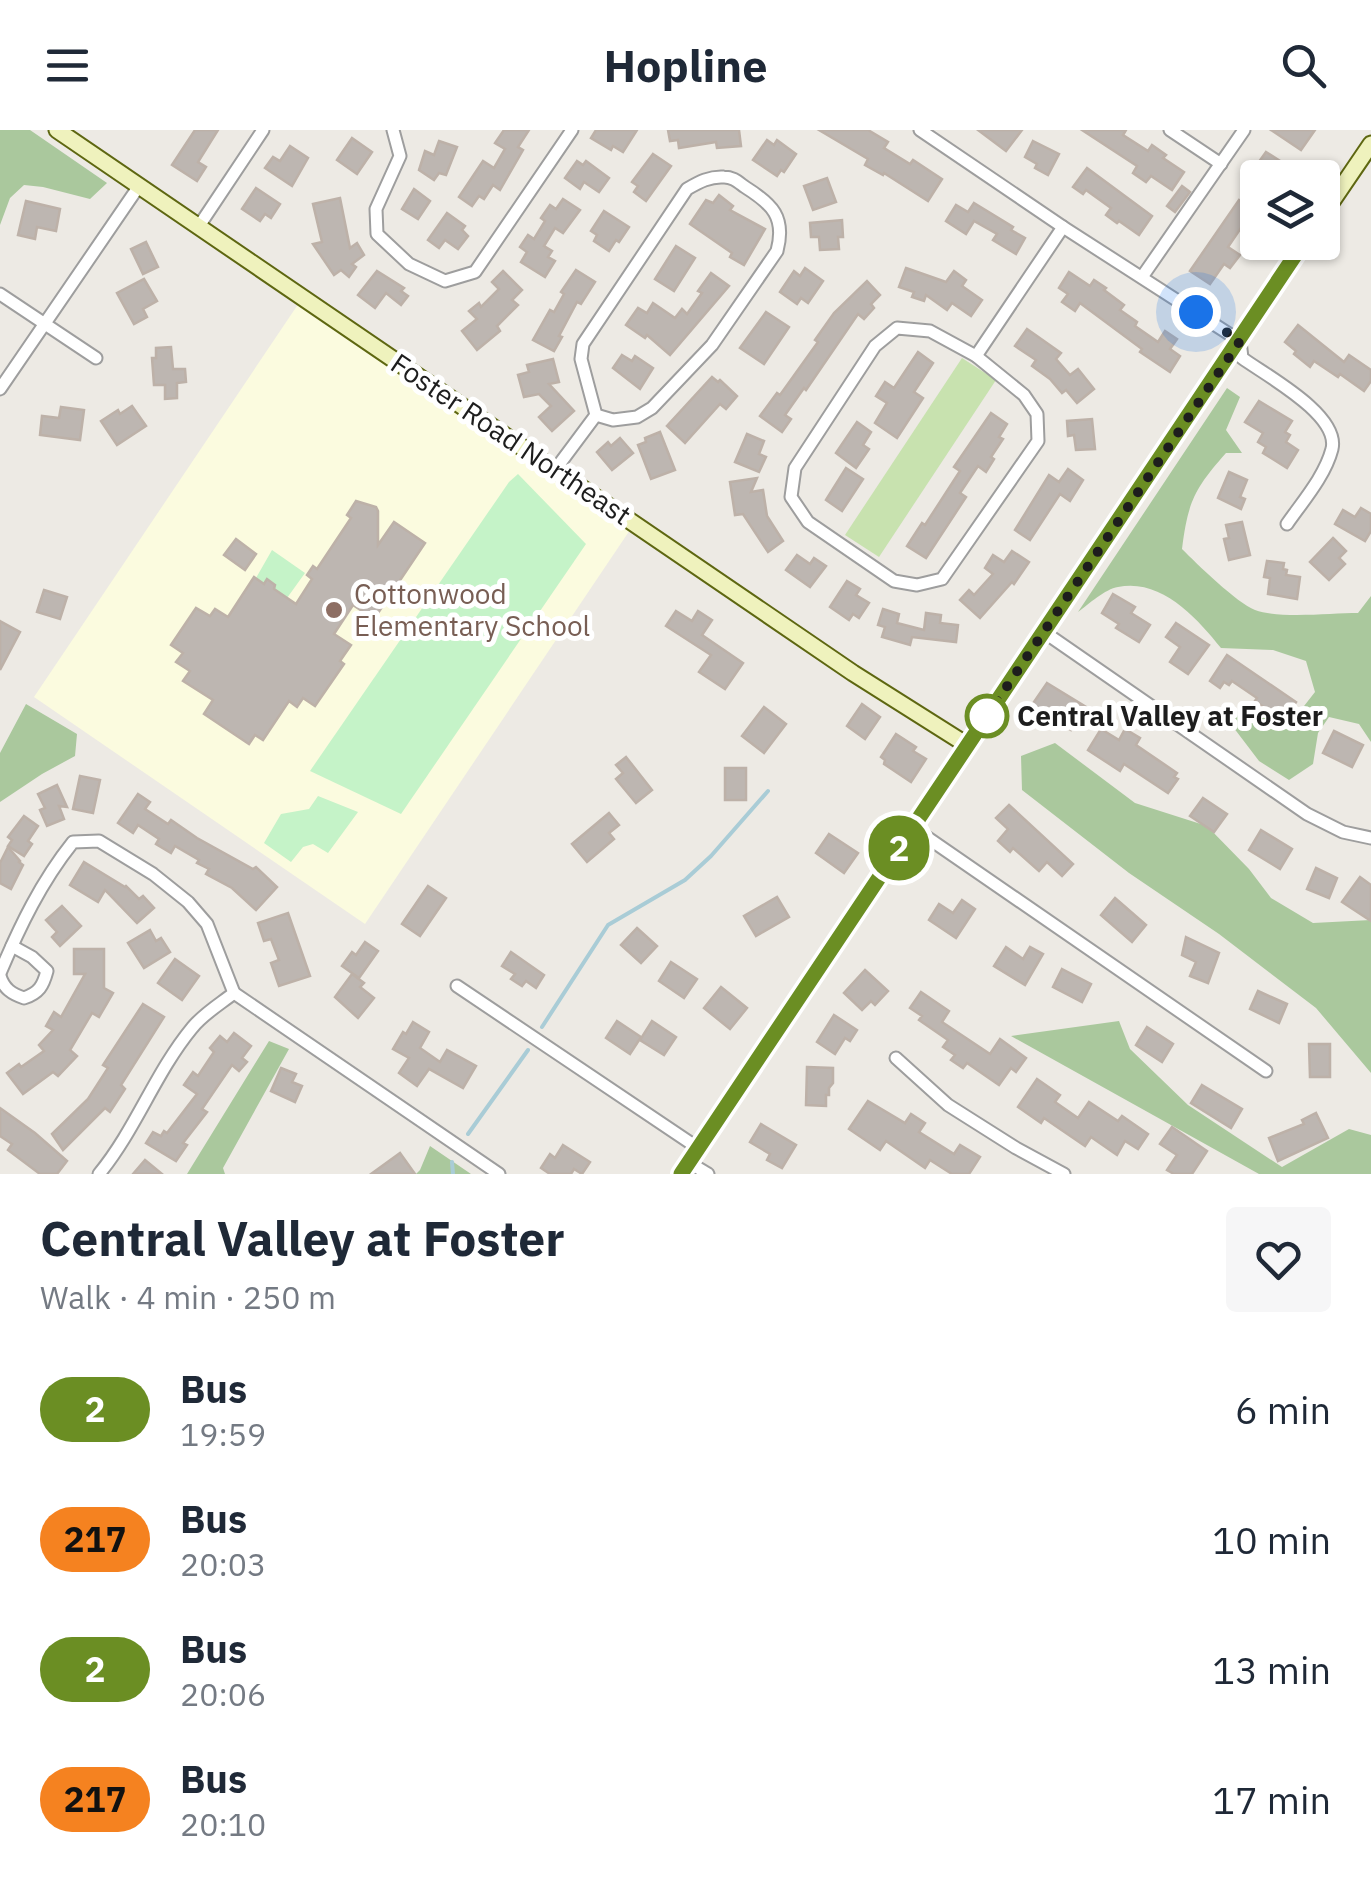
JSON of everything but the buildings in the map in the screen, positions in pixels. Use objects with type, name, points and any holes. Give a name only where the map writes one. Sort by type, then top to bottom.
[{"type":"main road","name":"Foster Road Northeast","points":[[57,130],[852,673],[967,745]]},
{"type":"main road","points":[[1340,191],[1369,151]]},
{"type":"main road","points":[[685,1168],[1292,260]]},
{"type":"street","points":[[199,226],[263,130]]},
{"type":"street","points":[[393,130],[400,156],[376,209],[376,234],[409,264],[446,282],[475,272],[572,130]]},
{"type":"street","points":[[920,130],[1062,228],[1240,341],[1242,358],[1318,412],[1333,437],[1331,451],[1320,476],[1287,524]]},
{"type":"street","points":[[1170,130],[1222,164]]},
{"type":"street","points":[[1142,277],[1244,130]]},
{"type":"street","points":[[724,177],[734,179],[766,200],[779,222],[781,236],[776,251],[712,345],[652,408],[636,417],[613,420],[596,415],[581,359],[583,344],[686,189],[709,178],[724,177]]},
{"type":"street","points":[[0,389],[140,186]]},
{"type":"street","points":[[976,356],[1062,228]]},
{"type":"street","points":[[0,294],[96,358]]},
{"type":"street","points":[[896,328],[930,331],[976,356],[1024,395],[1037,414],[1038,440],[942,580],[916,585],[894,581],[808,522],[791,497],[795,468],[875,346],[896,328]]},
{"type":"street","points":[[555,470],[596,415]]},
{"type":"street","points":[[1044,632],[1307,814],[1343,832],[1371,838]]},
{"type":"street","points":[[912,827],[1266,1071]]},
{"type":"street","points":[[12,946],[47,972],[39,990],[24,998],[12,994],[2,984],[0,975],[12,946],[62,856],[74,842],[99,842],[153,874],[188,902],[207,924],[234,993],[499,1174]]},
{"type":"street","points":[[457,986],[698,1148]]},
{"type":"street","points":[[99,1174],[118,1151],[194,1024],[234,993]]},
{"type":"street","points":[[896,1058],[948,1104],[1064,1174]]},
{"type":"street","points":[[685,1168],[708,1174]]},
{"type":"shaded area","name":"Cottonwood Elementary School","points":[[303,297],[634,524],[365,924],[34,697]]},
{"type":"green space","points":[[0,130],[30,130],[107,183],[90,199],[24,185],[10,198],[0,225]]},
{"type":"green space","points":[[962,358],[996,380],[879,557],[845,535]]},
{"type":"green space","points":[[1227,388],[1240,397],[1226,430],[1242,453],[1226,453],[1206,477],[1190,507],[1182,549],[1238,600],[1265,613],[1358,613],[1371,596],[1371,742],[1359,724],[1329,717],[1318,733],[1313,764],[1289,780],[1259,761],[1224,715],[1252,707],[1297,715],[1315,692],[1306,661],[1273,650],[1221,648],[1177,603],[1149,589],[1113,588],[1078,612]]},
{"type":"green space","points":[[518,474],[586,544],[401,814],[310,771],[509,482]]},
{"type":"green space","points":[[272,550],[305,573],[287,598],[274,589],[275,585],[256,578]]},
{"type":"green space","points":[[26,704],[77,734],[75,756],[0,802],[0,753]]},
{"type":"green space","points":[[1055,743],[1135,803],[1207,826],[1271,898],[1313,923],[1371,920],[1371,1073],[1316,1008],[1022,790],[1021,756]]},
{"type":"green space","points":[[318,796],[358,812],[328,853],[313,844],[303,847],[291,862],[264,843],[281,814],[309,809]]},
{"type":"green space","points":[[1119,1021],[1130,1049],[1188,1105],[1282,1167],[1349,1129],[1371,1135],[1371,1174],[1259,1174],[1011,1036]]},
{"type":"green space","points":[[269,1041],[289,1049],[223,1168],[225,1174],[187,1174]]},
{"type":"green space","points":[[430,1146],[471,1174],[416,1174]]},
{"type":"waterway","points":[[542,1027],[608,925],[685,880],[768,791]]},
{"type":"waterway","points":[[468,1134],[528,1050]]},
{"type":"waterway","points":[[452,1162],[453,1174]]},
{"type":"bus line","name":"2","points":[[681,1174],[1292,260]]},
{"type":"place","name":"Cottonwood Elementary School","points":[[334,610]]},
{"type":"place","name":"Central Valley at Foster","points":[[987,716]]},
{"type":"route","points":[[987,716],[1240,341],[1196,312]]}]
